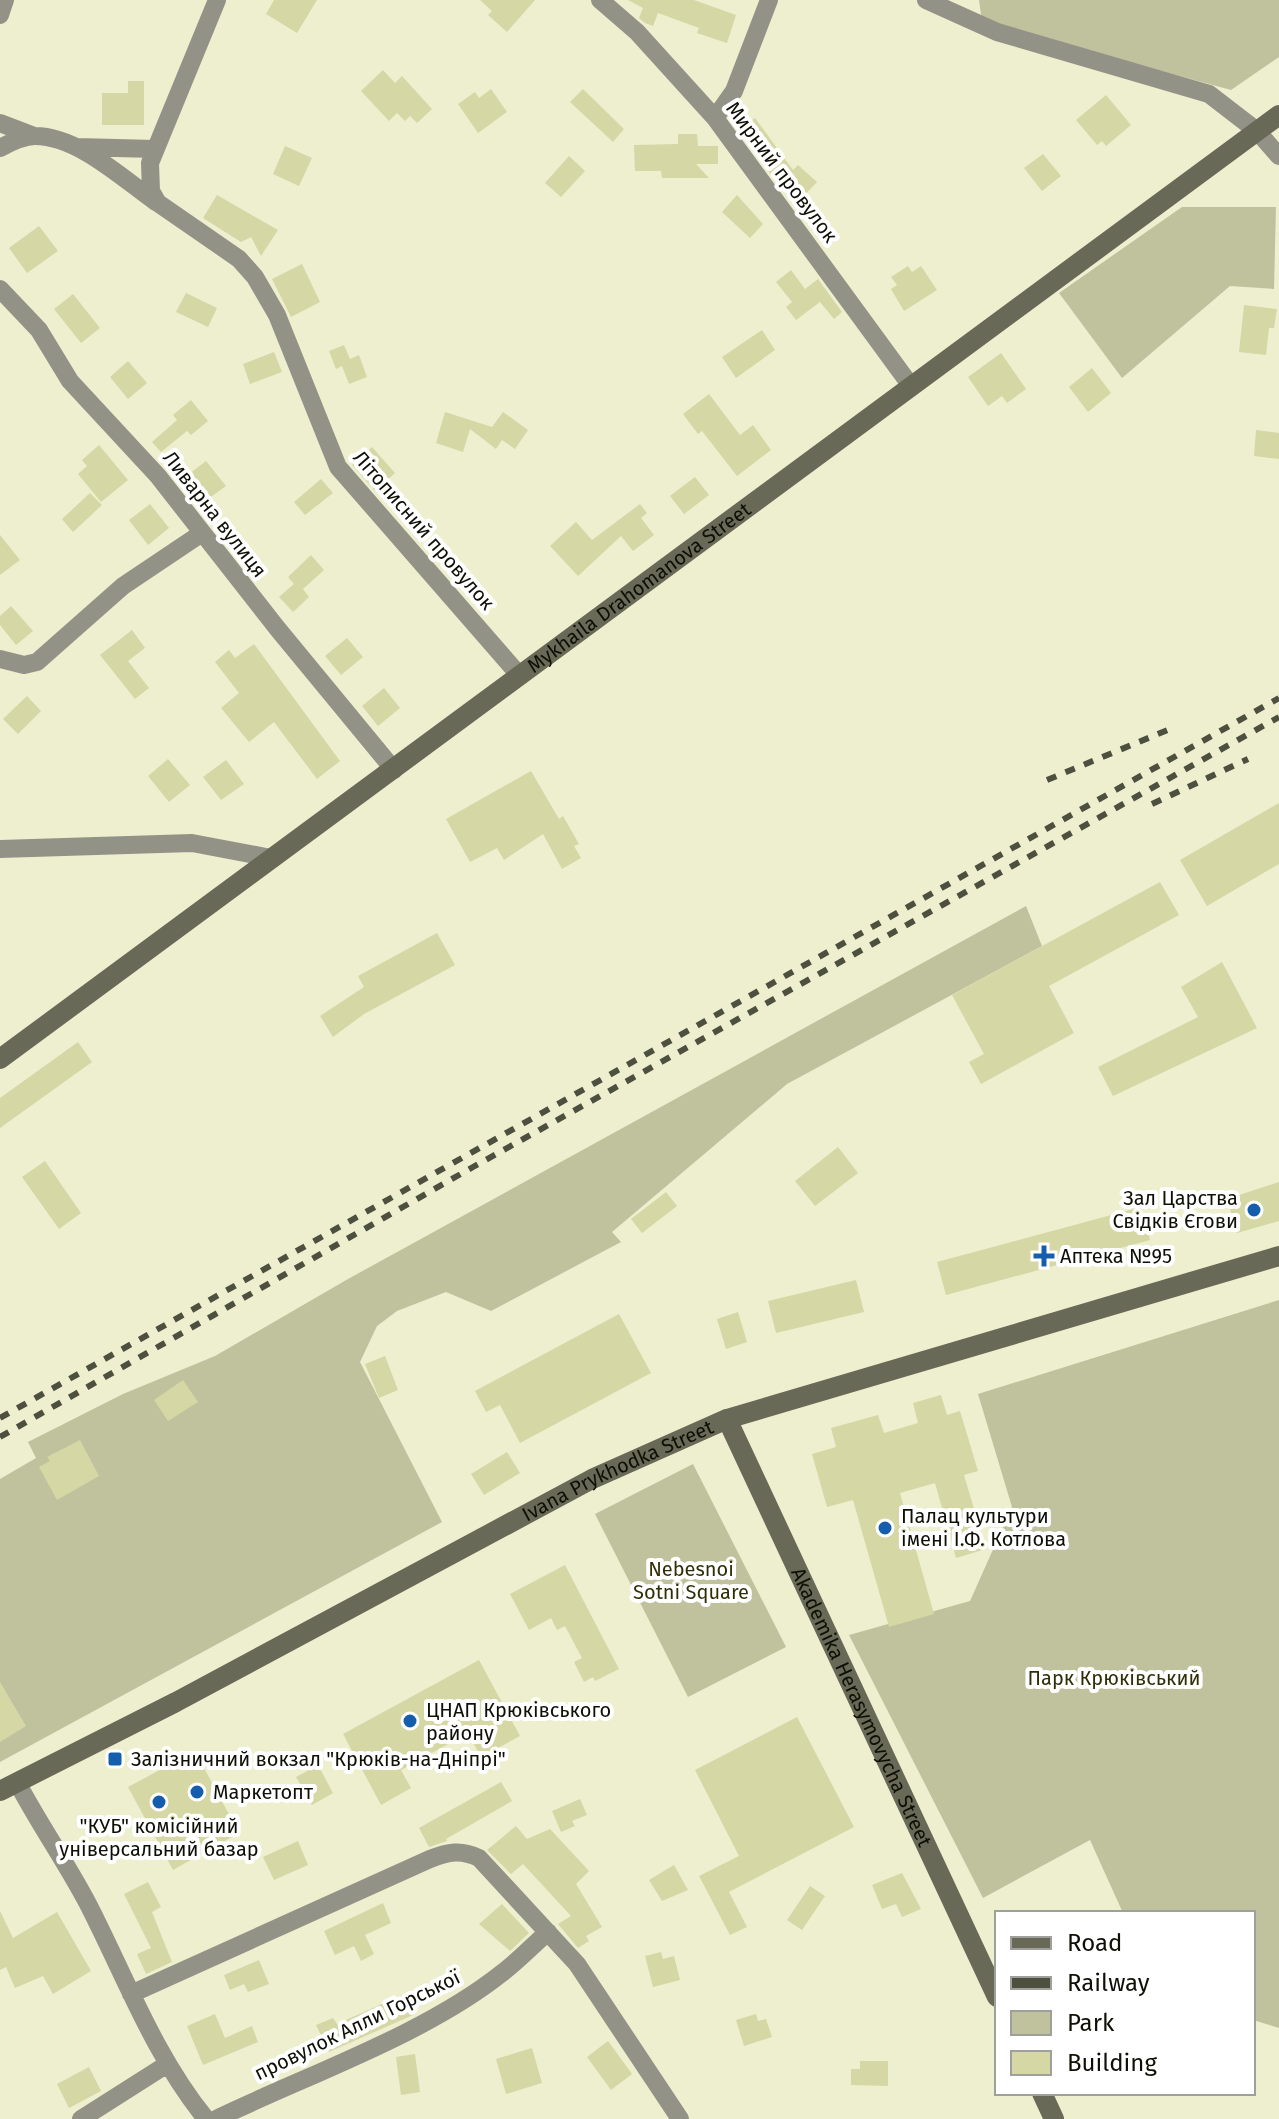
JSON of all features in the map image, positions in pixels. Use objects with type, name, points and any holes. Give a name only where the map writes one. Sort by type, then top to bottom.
[{"type":"main road","name":"Mykhaila Drahomanova Street","points":[[0,1059],[1279,115]]},
{"type":"main road","name":"Ivana Prykhodka Street","points":[[8,1786],[176,1702],[592,1479],[727,1419],[1279,1256]]},
{"type":"main road","name":"Akademika Herasymovycha Street","points":[[727,1419],[995,1993]]},
{"type":"main road","points":[[1043,2095],[1054,2119]]},
{"type":"street","points":[[0,15],[5,0]]},
{"type":"street","points":[[158,203],[151,191],[148,173],[217,0]]},
{"type":"street","name":"Мирний провулок","points":[[600,0],[637,32],[715,118],[911,386]]},
{"type":"street","points":[[715,118],[734,91],[769,0]]},
{"type":"street","points":[[926,0],[997,32],[1209,94],[1257,131],[1279,156]]},
{"type":"street","points":[[0,123],[75,147],[155,149]]},
{"type":"street","points":[[0,148],[34,136]]},
{"type":"street","name":"Літописний провулок","points":[[75,147],[239,259],[255,277],[277,315],[338,467],[352,486],[419,556],[520,676]]},
{"type":"street","name":"Ливарна вулиця","points":[[1,292],[39,330],[70,381],[158,476],[394,770]]},
{"type":"street","points":[[0,659],[24,665],[37,662],[123,586],[202,533]]},
{"type":"street","points":[[0,849],[192,843],[271,858]]},
{"type":"street","points":[[8,1786],[53,1839],[166,2065],[206,2119]]},
{"type":"street","points":[[131,1994],[404,1874],[442,1854],[469,1853],[479,1858],[548,1932],[598,1992],[680,2119]]},
{"type":"street","name":"провулок Алли Горської","points":[[216,2119],[415,2026],[466,1998],[502,1974],[548,1932]]},
{"type":"street","points":[[81,2119],[166,2065]]},
{"type":"green space","points":[[979,0],[1279,0],[1279,57],[1231,90],[982,22]]},
{"type":"green space","points":[[1182,207],[1276,207],[1274,289],[1230,286],[1122,378],[1059,293]]},
{"type":"green space","points":[[1026,906],[1042,946],[787,1084],[612,1232],[621,1242],[491,1311],[446,1292],[397,1311],[377,1326],[360,1362],[442,1522],[0,1762],[0,1479],[36,1458],[28,1442],[123,1394],[215,1356],[348,1279]]},
{"type":"green space","name":"Парк Крюківський","points":[[1279,1300],[1279,2028],[1255,2021],[1255,1911],[1122,1911],[1090,1840],[983,1898],[849,1635],[970,1601],[1012,1507],[978,1394]]},
{"type":"green space","name":"Nebesnoi Sotni Square","points":[[693,1464],[786,1647],[688,1697],[595,1514]]},
{"type":"building","points":[[274,0],[317,0],[297,33],[266,14]]},
{"type":"building","points":[[480,0],[535,0],[507,32],[488,15],[492,11]]},
{"type":"building","points":[[628,0],[694,0],[736,15],[727,43],[697,33],[699,28],[658,13],[653,26],[645,23],[639,18],[643,8]]},
{"type":"building","points":[[383,70],[395,83],[402,76],[432,109],[417,123],[410,116],[405,121],[397,113],[389,121],[361,91]]},
{"type":"building","points":[[128,81],[144,81],[144,125],[102,125],[102,93],[128,93]]},
{"type":"building","points":[[491,89],[507,112],[478,133],[458,104],[475,92],[479,98]]},
{"type":"building","points":[[583,89],[624,129],[613,142],[570,102]]},
{"type":"building","points":[[1106,95],[1131,125],[1106,146],[1102,141],[1097,145],[1076,120]]},
{"type":"building","points":[[755,118],[793,170],[798,165],[817,182],[797,203],[781,188],[764,165],[766,162],[762,163],[739,130]]},
{"type":"building","points":[[678,134],[697,134],[698,146],[718,146],[718,164],[696,164],[709,178],[662,178],[661,171],[635,171],[634,145],[678,144]]},
{"type":"building","points":[[285,146],[312,158],[299,186],[273,174]]},
{"type":"building","points":[[1043,154],[1061,176],[1042,191],[1024,168]]},
{"type":"building","points":[[569,156],[585,171],[561,197],[545,183]]},
{"type":"building","points":[[217,195],[278,230],[261,256],[251,237],[241,242],[203,218]]},
{"type":"building","points":[[737,195],[763,224],[750,238],[722,212]]},
{"type":"building","points":[[39,226],[58,251],[27,273],[9,248]]},
{"type":"building","points":[[302,264],[320,302],[291,317],[272,279]]},
{"type":"building","points":[[908,266],[912,272],[921,266],[937,290],[904,311],[891,289],[897,285],[891,277]]},
{"type":"building","points":[[791,270],[805,289],[818,279],[842,312],[834,319],[820,302],[796,320],[786,307],[792,302],[776,282]]},
{"type":"building","points":[[186,293],[217,308],[208,327],[176,312]]},
{"type":"building","points":[[73,294],[100,328],[81,343],[54,309]]},
{"type":"building","points":[[1244,305],[1277,309],[1274,328],[1269,328],[1266,355],[1239,352]]},
{"type":"building","points":[[762,330],[775,350],[736,378],[722,357]]},
{"type":"building","points":[[344,345],[350,359],[359,355],[367,377],[349,384],[342,366],[336,369],[329,351]]},
{"type":"building","points":[[274,352],[282,372],[250,384],[243,364]]},
{"type":"building","points":[[1001,353],[1026,389],[1007,403],[1002,396],[988,406],[968,377]]},
{"type":"building","points":[[128,361],[147,383],[128,399],[110,377]]},
{"type":"building","points":[[1092,368],[1111,393],[1088,412],[1069,387]]},
{"type":"building","points":[[709,394],[740,435],[753,425],[771,450],[737,476],[702,431],[698,434],[683,414]]},
{"type":"building","points":[[191,400],[208,421],[191,435],[187,431],[161,452],[152,442],[177,420],[173,415]]},
{"type":"building","points":[[445,412],[492,427],[503,412],[528,430],[515,449],[502,440],[496,449],[470,429],[463,452],[436,443]]},
{"type":"building","points":[[1256,430],[1279,433],[1279,459],[1254,456]]},
{"type":"building","points":[[99,445],[128,480],[101,502],[78,474],[87,466],[82,460]]},
{"type":"building","points":[[372,447],[395,473],[375,491],[352,465]]},
{"type":"building","points":[[206,461],[226,486],[204,502],[185,477]]},
{"type":"building","points":[[695,477],[709,495],[684,514],[670,496]]},
{"type":"building","points":[[321,479],[333,493],[305,515],[294,502]]},
{"type":"building","points":[[90,493],[102,505],[73,532],[62,519]]},
{"type":"building","points":[[150,504],[169,528],[148,545],[129,520]]},
{"type":"building","points":[[640,504],[647,513],[641,518],[654,535],[633,551],[621,536],[578,576],[550,546],[576,522],[592,540]]},
{"type":"building","points":[[0,535],[20,560],[0,575]]},
{"type":"building","points":[[311,555],[324,570],[303,589],[309,597],[293,612],[279,597],[294,584],[288,577]]},
{"type":"building","points":[[11,606],[33,631],[16,645],[0,625],[0,616]]},
{"type":"building","points":[[132,630],[145,648],[128,661],[149,688],[135,699],[100,655]]},
{"type":"building","points":[[347,638],[363,657],[341,675],[325,656]]},
{"type":"building","points":[[254,644],[340,761],[317,779],[274,722],[249,742],[221,708],[239,693],[215,662],[229,650],[235,658]]},
{"type":"building","points":[[384,688],[400,708],[378,726],[362,706]]},
{"type":"building","points":[[27,696],[41,711],[18,734],[3,719]]},
{"type":"building","points":[[168,759],[190,785],[169,802],[148,776]]},
{"type":"building","points":[[226,760],[244,784],[221,800],[203,777]]},
{"type":"building","points":[[531,771],[559,819],[563,816],[579,844],[574,846],[581,858],[562,869],[543,834],[504,860],[497,848],[470,862],[446,819]]},
{"type":"building","points":[[1279,803],[1279,864],[1207,906],[1180,860]]},
{"type":"building","points":[[1160,882],[1179,915],[1049,986],[1074,1033],[981,1084],[969,1062],[984,1054],[952,995]]},
{"type":"building","points":[[437,933],[455,965],[364,1014],[333,1037],[320,1016],[364,987],[358,976]]},
{"type":"building","points":[[1222,962],[1257,1028],[1113,1096],[1098,1067],[1198,1017],[1181,987]]},
{"type":"building","points":[[78,1042],[92,1062],[0,1128],[0,1098]]},
{"type":"building","points":[[838,1147],[858,1173],[815,1206],[795,1181]]},
{"type":"building","points":[[45,1161],[81,1213],[59,1229],[22,1177]]},
{"type":"building","name":"Зал Царства Свідків Єгови","points":[[1279,1182],[1279,1221],[1237,1233],[1227,1199]]},
{"type":"building","points":[[666,1192],[677,1206],[642,1233],[631,1219]]},
{"type":"building","points":[[1141,1207],[1150,1240],[946,1295],[937,1262]]},
{"type":"building","points":[[856,1280],[864,1312],[776,1333],[768,1301]]},
{"type":"building","points":[[738,1312],[747,1342],[726,1349],[717,1319]]},
{"type":"building","points":[[619,1314],[651,1373],[520,1443],[500,1405],[486,1412],[475,1391]]},
{"type":"building","points":[[385,1356],[398,1390],[379,1398],[365,1364]]},
{"type":"building","points":[[183,1380],[198,1402],[168,1421],[154,1400]]},
{"type":"building","name":"Палац культури імені І.Ф. Котлова","points":[[941,1395],[947,1415],[960,1411],[978,1471],[964,1475],[986,1549],[956,1558],[935,1483],[900,1493],[934,1614],[889,1627],[853,1500],[827,1507],[812,1454],[836,1447],[831,1428],[878,1415],[884,1433],[918,1423],[913,1403]]},
{"type":"building","points":[[80,1440],[99,1476],[57,1500],[39,1467],[50,1461],[47,1457]]},
{"type":"building","points":[[507,1452],[520,1473],[484,1495],[471,1474]]},
{"type":"building","points":[[565,1565],[619,1669],[595,1681],[593,1677],[584,1682],[574,1662],[582,1658],[565,1626],[557,1630],[551,1618],[529,1630],[510,1594]]},
{"type":"building","name":"ЦНАП Крюківського району","points":[[479,1660],[520,1736],[481,1757],[468,1733],[401,1770],[411,1788],[381,1805],[343,1734]]},
{"type":"building","points":[[0,1682],[26,1726],[0,1742]]},
{"type":"building","points":[[797,1717],[854,1827],[729,1892],[747,1927],[730,1935],[699,1876],[739,1856],[695,1770]]},
{"type":"building","name":"Маркетопт","points":[[195,1751],[239,1833],[173,1870],[128,1787]]},
{"type":"building","points":[[318,1765],[333,1793],[312,1805],[296,1777]]},
{"type":"building","points":[[501,1782],[512,1801],[447,1841],[429,1847],[419,1828]]},
{"type":"building","points":[[580,1799],[587,1815],[572,1821],[575,1826],[561,1832],[552,1811]]},
{"type":"building","points":[[516,1826],[527,1839],[550,1829],[589,1871],[576,1884],[602,1927],[586,1936],[589,1941],[578,1948],[558,1924],[571,1916],[523,1864],[511,1874],[487,1850]]},
{"type":"building","points":[[298,1841],[308,1865],[274,1880],[263,1857]]},
{"type":"building","points":[[674,1865],[688,1890],[662,1901],[649,1880]]},
{"type":"building","points":[[902,1873],[921,1909],[902,1917],[896,1904],[882,1909],[872,1885]]},
{"type":"building","points":[[148,1882],[161,1907],[152,1912],[172,1962],[146,1974],[137,1954],[151,1948],[124,1894]]},
{"type":"building","points":[[810,1886],[825,1896],[802,1930],[787,1920]]},
{"type":"building","points":[[383,1903],[391,1923],[365,1935],[374,1954],[361,1961],[354,1946],[335,1955],[324,1931]]},
{"type":"building","points":[[502,1904],[529,1933],[510,1951],[479,1924]]},
{"type":"building","points":[[0,1911],[13,1938],[57,1912],[91,1971],[53,1994],[43,1976],[15,1988],[6,1967],[0,1970]]},
{"type":"building","points":[[661,1952],[663,1959],[674,1956],[680,1980],[653,1987],[645,1956]]},
{"type":"building","points":[[259,1960],[269,1984],[248,1992],[244,1984],[230,1990],[224,1975]]},
{"type":"building","points":[[404,1994],[413,2015],[329,2052],[316,2025],[333,2018],[337,2024]]},
{"type":"building","points":[[215,2014],[225,2038],[252,2026],[258,2042],[203,2065],[187,2026]]},
{"type":"building","points":[[756,2014],[758,2021],[766,2019],[772,2037],[744,2046],[736,2020]]},
{"type":"building","points":[[608,2041],[632,2074],[611,2090],[587,2057]]},
{"type":"building","points":[[532,2048],[542,2083],[506,2094],[496,2059]]},
{"type":"building","points":[[415,2054],[420,2092],[401,2095],[396,2057]]},
{"type":"building","points":[[860,2061],[888,2061],[888,2086],[851,2085],[851,2069],[860,2069]]},
{"type":"building","points":[[89,2067],[101,2091],[69,2108],[57,2084]]},
{"type":"railway","points":[[0,1418],[1279,698]]},
{"type":"railway","points":[[0,1437],[473,1167],[1279,717]]},
{"type":"railway","points":[[1047,780],[1170,729]]},
{"type":"railway","points":[[1152,804],[1248,759]]},
{"type":"place","name":"Зал Царства Свідків Єгови","points":[[1254,1210]]},
{"type":"place","name":"Аптека №95","points":[[1044,1256]]},
{"type":"place","name":"Палац культури імені І.Ф. Котлова","points":[[885,1528]]},
{"type":"place","name":"ЦНАП Крюківського району","points":[[410,1721]]},
{"type":"place","name":"Залізничний вокзал \"Крюкiв-на-Днiпрi\"","points":[[115,1759]]},
{"type":"place","name":"Маркетопт","points":[[197,1792]]},
{"type":"place","name":"\"КУБ\" комісійний універсальний базар","points":[[159,1802]]}]
